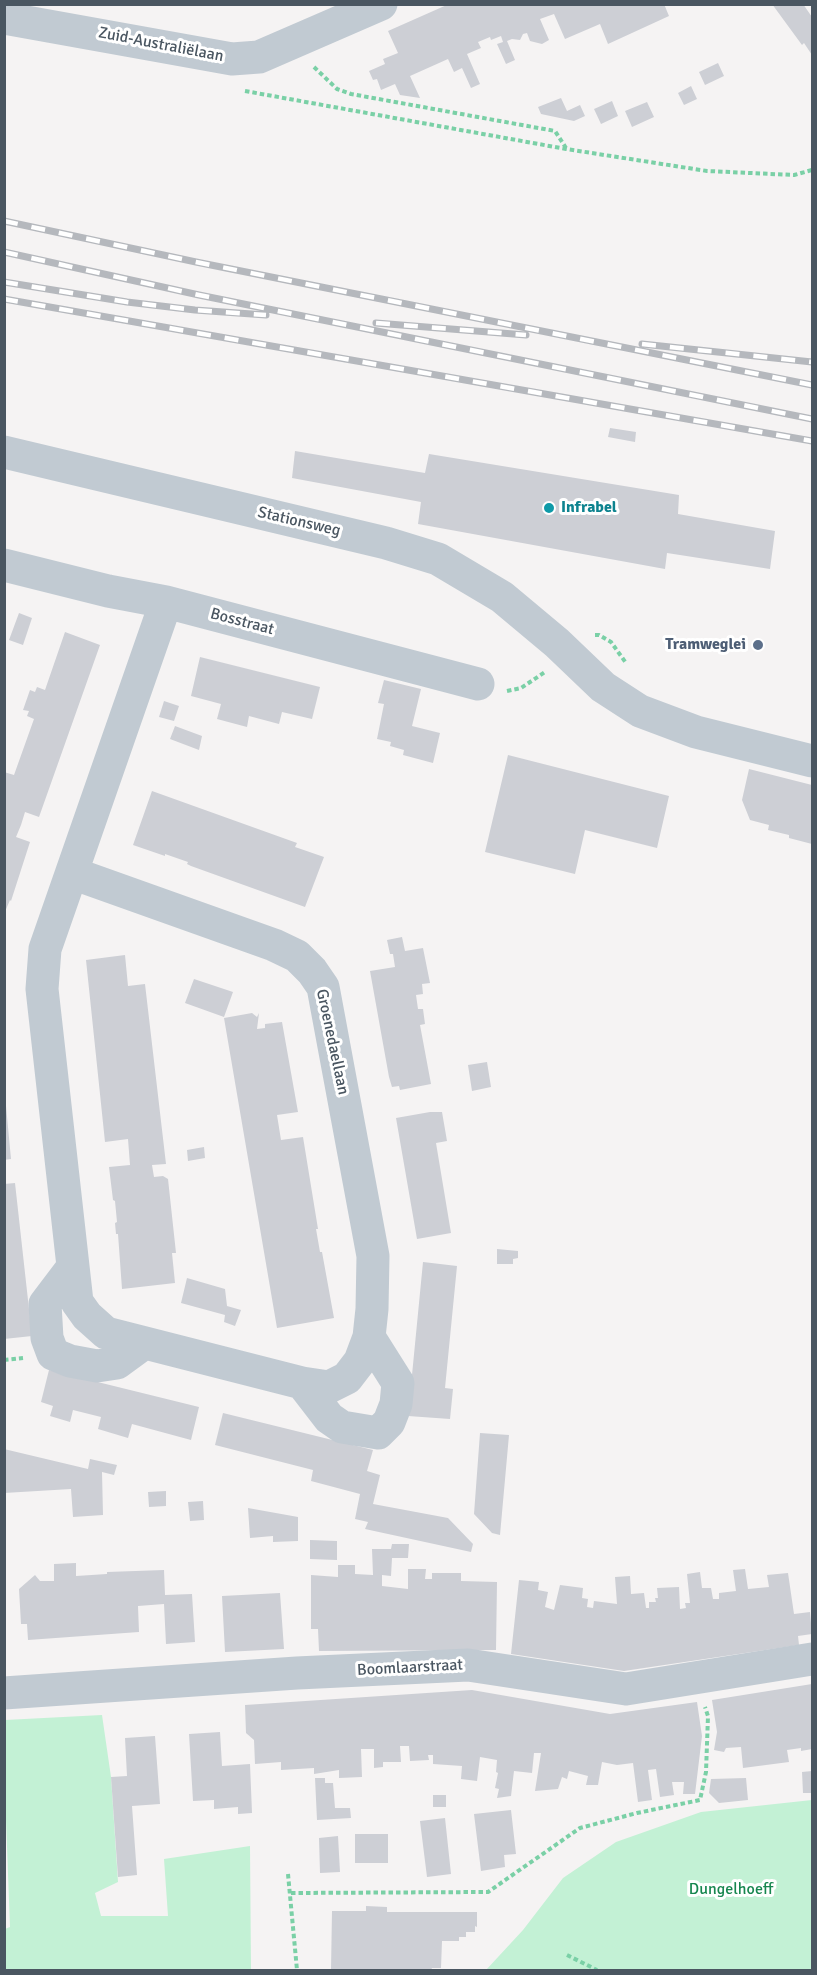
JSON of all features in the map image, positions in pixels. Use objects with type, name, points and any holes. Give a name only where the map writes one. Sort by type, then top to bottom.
[{"type":"street","name":"Zuid-Australiëlaan","points":[[4,18],[232,58],[259,57],[381,4]]},
{"type":"street","name":"Stationsweg","points":[[4,452],[386,543],[438,559],[502,597],[554,662]]},
{"type":"street","name":"Bosstraat","points":[[4,565],[108,591],[166,602],[478,684]]},
{"type":"street","name":"Groenedaellaan","points":[[72,873],[274,945],[297,956],[323,987],[373,1256],[369,1337],[360,1360],[347,1378],[329,1387],[302,1383],[143,1344],[106,1333],[87,1316],[77,1302],[42,989],[45,949],[166,602]]},
{"type":"street","points":[[554,662],[603,687],[640,711],[696,732],[813,761]]},
{"type":"street","points":[[73,1267],[45,1304],[47,1338],[53,1354],[70,1361],[97,1366],[117,1363],[143,1344]]},
{"type":"street","points":[[302,1383],[329,1418],[342,1427],[378,1433],[389,1422],[396,1404],[398,1383],[369,1337]]},
{"type":"street","name":"Boomlaarstraat","points":[[4,1693],[262,1675],[468,1665],[626,1689],[813,1659]]},
{"type":"path","points":[[295,42],[315,68],[337,89],[351,94],[555,130],[566,149]]},
{"type":"path","points":[[238,90],[566,149],[707,171],[794,175],[813,170]]},
{"type":"path","points":[[478,684],[509,692],[521,688],[554,662]]},
{"type":"path","points":[[291,1893],[488,1892],[580,1828],[700,1800],[706,1772],[708,1716],[697,1677]]},
{"type":"path","points":[[288,1874],[297,1971]]},
{"type":"path","points":[[567,1955],[597,1971]]},
{"type":"green space","points":[[102,1715],[111,1777],[118,1882],[95,1893],[101,1916],[168,1916],[164,1859],[250,1846],[251,1970],[5,1970],[5,1929],[10,1927],[5,1720]]},
{"type":"green space","name":"Dungelhoeff","points":[[812,1800],[812,1970],[486,1970],[523,1930],[563,1878],[616,1842],[701,1812]]},
{"type":"building","points":[[449,4],[664,4],[669,16],[608,44],[600,24],[565,39],[554,14],[540,19],[549,40],[542,44],[530,41],[527,33],[523,34],[520,40],[507,41],[515,60],[506,64],[497,44],[503,42],[501,36],[491,40],[490,37],[478,42],[481,48],[467,54],[480,84],[471,88],[462,68],[454,72],[448,59],[410,76],[420,98],[400,95],[395,84],[381,90],[377,79],[373,80],[369,71],[385,64],[383,59],[398,53],[388,31]]},
{"type":"building","points":[[772,4],[803,4],[812,17],[812,55],[804,43],[802,45]]},
{"type":"building","points":[[718,63],[724,76],[705,85],[699,72]]},
{"type":"building","points":[[691,86],[697,99],[684,105],[678,93]]},
{"type":"building","points":[[561,98],[567,111],[580,105],[585,116],[574,121],[541,114],[538,107]]},
{"type":"building","points":[[612,101],[618,116],[601,124],[594,109]]},
{"type":"building","points":[[647,102],[654,117],[632,127],[625,111]]},
{"type":"building","points":[[610,428],[636,432],[635,442],[608,437]]},
{"type":"building","name":"Infrabel","points":[[295,451],[425,473],[429,454],[679,495],[678,514],[775,531],[770,569],[667,553],[665,569],[418,524],[421,502],[292,478]]},
{"type":"building","points":[[19,613],[32,618],[23,645],[9,640]]},
{"type":"building","points":[[65,632],[100,645],[39,817],[25,812],[16,837],[30,842],[11,901],[4,914],[4,772],[14,775],[34,719],[27,716],[29,711],[23,710],[30,690],[35,692],[37,687],[45,690]]},
{"type":"building","points":[[200,657],[320,687],[312,719],[282,712],[279,724],[249,716],[247,727],[217,719],[221,704],[191,696]]},
{"type":"building","points":[[384,680],[421,689],[412,726],[440,733],[433,763],[403,755],[404,750],[390,746],[391,742],[377,739],[384,704],[378,703]]},
{"type":"building","points":[[164,701],[179,706],[174,721],[159,717]]},
{"type":"building","points":[[175,726],[202,736],[199,750],[170,739]]},
{"type":"building","points":[[508,755],[669,796],[657,848],[585,830],[575,874],[485,852]]},
{"type":"building","points":[[749,769],[812,785],[812,844],[768,830],[769,825],[750,820],[742,800]]},
{"type":"building","points":[[152,791],[297,843],[295,847],[324,857],[305,907],[191,866],[187,864],[188,862],[133,845]]},
{"type":"building","points":[[402,937],[405,951],[423,948],[430,983],[422,984],[423,994],[416,995],[418,1009],[423,1009],[425,1024],[420,1025],[431,1084],[400,1090],[399,1086],[392,1087],[389,1077],[370,971],[395,967],[387,940]]},
{"type":"building","points":[[125,955],[128,986],[145,984],[166,1164],[152,1165],[154,1177],[163,1176],[168,1179],[176,1253],[172,1253],[175,1283],[122,1289],[115,1201],[109,1167],[130,1165],[128,1139],[105,1142],[86,960]]},
{"type":"building","points":[[194,979],[233,992],[224,1017],[185,1003]]},
{"type":"building","points":[[252,1013],[257,1017],[259,1013],[257,1029],[265,1028],[265,1024],[282,1022],[298,1112],[277,1115],[281,1140],[303,1137],[318,1229],[316,1229],[334,1318],[277,1328],[224,1018]]},
{"type":"building","points":[[487,1062],[491,1087],[472,1091],[468,1065]]},
{"type":"building","points":[[4,1106],[6,1106],[11,1159],[4,1160]]},
{"type":"building","points":[[442,1112],[447,1141],[436,1143],[451,1233],[417,1239],[396,1118]]},
{"type":"building","points":[[204,1147],[205,1158],[188,1161],[187,1150]]},
{"type":"building","points":[[15,1183],[32,1336],[4,1339],[4,1184]]},
{"type":"building","points":[[497,1249],[518,1251],[518,1258],[513,1259],[513,1264],[497,1264]]},
{"type":"building","points":[[423,1262],[457,1266],[445,1388],[453,1389],[450,1419],[408,1416]]},
{"type":"building","points":[[187,1278],[225,1289],[227,1306],[241,1310],[235,1326],[224,1322],[225,1315],[181,1303]]},
{"type":"building","points":[[49,1370],[199,1407],[191,1440],[132,1424],[128,1438],[98,1429],[101,1417],[73,1410],[70,1422],[50,1416],[53,1406],[41,1402]]},
{"type":"building","points":[[223,1413],[373,1450],[367,1471],[380,1475],[373,1504],[448,1518],[473,1544],[471,1552],[365,1529],[368,1522],[355,1519],[360,1494],[311,1481],[313,1470],[215,1445]]},
{"type":"building","points":[[480,1433],[509,1435],[500,1535],[492,1533],[474,1514]]},
{"type":"building","points":[[4,1449],[88,1469],[90,1459],[117,1465],[114,1475],[102,1472],[103,1515],[73,1517],[71,1489],[4,1493]]},
{"type":"building","points":[[166,1491],[166,1506],[149,1507],[148,1492]]},
{"type":"building","points":[[203,1501],[204,1520],[190,1521],[188,1502]]},
{"type":"building","points":[[248,1508],[298,1517],[298,1541],[273,1542],[273,1536],[250,1538]]},
{"type":"building","points":[[310,1540],[337,1541],[337,1560],[310,1559]]},
{"type":"building","points":[[392,1544],[409,1544],[408,1558],[392,1558],[391,1576],[382,1575],[382,1586],[408,1589],[408,1569],[426,1569],[425,1579],[432,1579],[432,1573],[461,1573],[461,1581],[497,1582],[496,1650],[319,1651],[318,1629],[311,1629],[311,1575],[338,1577],[338,1565],[355,1565],[355,1574],[373,1575],[372,1549],[391,1549]]},
{"type":"building","points":[[76,1563],[76,1576],[107,1574],[107,1572],[164,1570],[165,1595],[192,1594],[195,1642],[166,1644],[164,1604],[138,1606],[139,1632],[28,1640],[27,1624],[21,1624],[19,1589],[35,1575],[40,1581],[54,1581],[54,1564]]},
{"type":"building","points":[[745,1569],[748,1589],[769,1587],[767,1575],[788,1573],[794,1614],[810,1612],[812,1634],[798,1636],[799,1645],[624,1671],[511,1654],[519,1580],[539,1582],[538,1590],[548,1592],[545,1607],[554,1610],[560,1585],[583,1588],[582,1598],[588,1599],[587,1607],[593,1608],[594,1601],[617,1604],[615,1577],[630,1576],[631,1594],[644,1593],[646,1608],[649,1608],[649,1602],[656,1602],[657,1588],[679,1587],[680,1609],[686,1608],[685,1603],[690,1603],[687,1574],[700,1572],[702,1588],[711,1588],[713,1599],[719,1599],[719,1593],[736,1591],[733,1570]]},
{"type":"building","points":[[280,1593],[284,1649],[225,1652],[222,1596]]},
{"type":"building","points":[[812,1684],[812,1749],[787,1750],[789,1762],[743,1768],[741,1747],[726,1748],[724,1752],[714,1750],[717,1732],[712,1700]]},
{"type":"building","points":[[472,1690],[610,1714],[697,1702],[702,1736],[695,1794],[683,1794],[684,1782],[672,1782],[674,1795],[660,1797],[656,1769],[648,1770],[652,1800],[638,1802],[633,1763],[617,1765],[602,1762],[598,1785],[586,1785],[588,1776],[569,1771],[567,1779],[562,1777],[558,1789],[535,1791],[541,1753],[534,1753],[532,1773],[514,1771],[511,1796],[497,1798],[499,1789],[495,1788],[498,1773],[496,1772],[497,1760],[480,1757],[477,1781],[461,1779],[462,1766],[433,1764],[433,1755],[428,1755],[429,1760],[410,1761],[409,1746],[400,1746],[401,1762],[383,1762],[383,1767],[374,1768],[374,1749],[361,1749],[362,1777],[339,1778],[339,1770],[314,1774],[314,1768],[281,1770],[281,1762],[255,1764],[254,1740],[246,1733],[245,1705]]},
{"type":"building","points":[[220,1732],[222,1766],[250,1764],[252,1813],[238,1814],[238,1807],[214,1809],[214,1800],[193,1801],[189,1734]]},
{"type":"building","points":[[155,1736],[160,1804],[132,1806],[137,1875],[118,1877],[111,1777],[127,1776],[125,1738]]},
{"type":"building","points":[[812,1771],[812,1793],[803,1793],[802,1772]]},
{"type":"building","points":[[315,1778],[325,1778],[325,1783],[333,1783],[335,1808],[350,1808],[351,1818],[317,1820]]},
{"type":"building","points":[[746,1778],[748,1800],[719,1803],[709,1793],[711,1779]]},
{"type":"building","points":[[433,1795],[446,1795],[446,1807],[433,1807]]},
{"type":"building","points":[[511,1810],[516,1854],[504,1855],[505,1867],[481,1871],[474,1814]]},
{"type":"building","points":[[445,1818],[451,1874],[427,1877],[420,1821]]},
{"type":"building","points":[[355,1834],[388,1834],[388,1863],[355,1863]]},
{"type":"building","points":[[338,1836],[340,1872],[320,1873],[319,1838]]},
{"type":"building","points":[[366,1906],[387,1907],[387,1912],[477,1912],[477,1927],[475,1926],[475,1932],[466,1932],[466,1937],[459,1937],[459,1941],[442,1941],[441,1968],[431,1970],[331,1970],[332,1911],[366,1911]]},
{"type":"railway","points":[[4,221],[196,262],[812,385]]},
{"type":"railway","points":[[4,252],[199,295],[812,419]]},
{"type":"railway","points":[[4,282],[127,302],[266,315]]},
{"type":"railway","points":[[4,299],[812,441]]},
{"type":"railway","points":[[376,323],[526,335]]},
{"type":"railway","points":[[642,344],[812,362]]},
{"type":"place","name":"Infrabel","points":[[549,508]]},
{"type":"place","name":"Tramweglei","points":[[758,645]]}]
